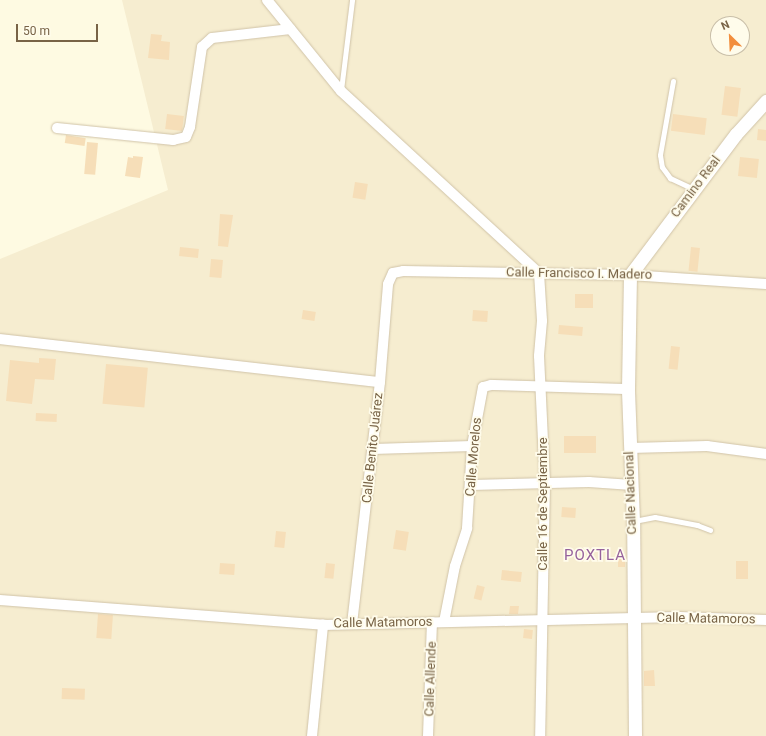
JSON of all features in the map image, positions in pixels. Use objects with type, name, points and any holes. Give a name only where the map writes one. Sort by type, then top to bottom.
[{"type":"street","points":[[267,0],[341,91],[539,273]]},
{"type":"street","points":[[57,128],[173,140],[186,137],[190,126],[198,60],[202,47],[212,38],[290,28]]},
{"type":"street","name":"Camino Real","points":[[630,275],[694,189],[763,106]]},
{"type":"street","name":"Calle Francisco I. Madero","points":[[393,273],[403,271],[630,275],[766,284]]},
{"type":"street","name":"Calle Benito Juárez","points":[[352,624],[380,382],[388,284],[393,273]]},
{"type":"street","name":"Calle 16 de Septiembre","points":[[539,273],[541,388],[545,483],[540,736]]},
{"type":"street","name":"Calle Nacional","points":[[630,275],[628,389],[633,521],[635,736]]},
{"type":"street","points":[[0,339],[380,382]]},
{"type":"street","name":"Calle Morelos","points":[[444,622],[455,566],[467,528],[471,485],[472,446],[482,386],[628,389]]},
{"type":"street","points":[[372,449],[472,446]]},
{"type":"street","points":[[630,448],[707,446],[766,454]]},
{"type":"street","points":[[471,485],[545,483],[632,485]]},
{"type":"street","name":"Calle Matamoros","points":[[0,600],[323,625],[432,622],[543,622],[679,617],[766,620]]},
{"type":"street","name":"Calle Allende","points":[[428,736],[432,622]]},
{"type":"street","points":[[312,736],[323,625]]},
{"type":"lane","points":[[341,91],[352,0]]},
{"type":"lane","points":[[673,81],[660,155],[662,167],[670,178],[694,189]]},
{"type":"lane","points":[[633,521],[655,517],[697,525],[710,530]]},
{"type":"shaded area","points":[[122,0],[766,0],[766,736],[0,736],[0,259],[168,190]]},
{"type":"building","points":[[151,34],[162,35],[161,41],[170,42],[169,60],[148,58]]},
{"type":"building","points":[[725,86],[741,88],[737,117],[721,115]]},
{"type":"building","points":[[167,114],[184,116],[182,131],[165,129]]},
{"type":"building","points":[[673,114],[707,118],[705,135],[671,131]]},
{"type":"building","points":[[758,129],[766,130],[766,141],[757,140]]},
{"type":"building","points":[[66,135],[86,138],[85,146],[65,143]]},
{"type":"building","points":[[87,142],[98,143],[95,175],[84,174]]},
{"type":"building","points":[[133,156],[143,157],[140,178],[125,176],[128,157],[133,158]]},
{"type":"building","points":[[740,157],[759,159],[757,178],[738,176]]},
{"type":"building","points":[[355,182],[368,184],[365,200],[352,198]]},
{"type":"building","points":[[220,214],[233,215],[228,247],[218,246]]},
{"type":"building","points":[[180,247],[199,249],[198,258],[179,256]]},
{"type":"building","points":[[691,247],[700,248],[697,272],[688,271]]},
{"type":"building","points":[[211,259],[223,260],[221,278],[209,277]]},
{"type":"building","points":[[575,294],[593,294],[593,308],[575,308]]},
{"type":"building","points":[[303,310],[316,312],[314,321],[302,319]]},
{"type":"building","points":[[473,310],[488,311],[487,322],[472,321]]},
{"type":"building","points":[[559,325],[583,327],[582,336],[558,334]]},
{"type":"building","points":[[671,346],[680,347],[678,370],[669,369]]},
{"type":"building","points":[[39,358],[56,359],[54,380],[35,379],[32,404],[6,401],[10,360],[39,363]]},
{"type":"building","points":[[106,364],[148,368],[144,408],[103,404]]},
{"type":"building","points":[[36,413],[57,414],[57,422],[36,421]]},
{"type":"building","points":[[564,436],[596,436],[596,453],[564,453]]},
{"type":"building","points":[[562,507],[576,508],[575,518],[561,517]]},
{"type":"building","points":[[396,530],[409,532],[406,551],[393,549]]},
{"type":"building","points":[[276,531],[286,532],[284,548],[274,547]]},
{"type":"building","points":[[618,558],[625,558],[625,567],[618,567]]},
{"type":"building","points":[[736,561],[748,561],[748,579],[736,579]]},
{"type":"building","points":[[220,563],[235,564],[234,575],[219,574]]},
{"type":"building","points":[[326,563],[335,564],[333,579],[324,578]]},
{"type":"building","points":[[502,570],[522,572],[521,582],[501,580]]},
{"type":"building","points":[[477,585],[485,587],[481,601],[474,599]]},
{"type":"building","points":[[510,606],[519,606],[518,614],[509,614]]},
{"type":"building","points":[[98,614],[113,615],[111,639],[96,638]]},
{"type":"building","points":[[524,629],[533,630],[532,639],[523,638]]},
{"type":"building","points":[[654,670],[655,686],[644,686],[644,671]]},
{"type":"building","points":[[62,688],[85,689],[85,700],[62,699]]},
{"type":"district","name":"POXTLA","points":[[595,556]]}]
